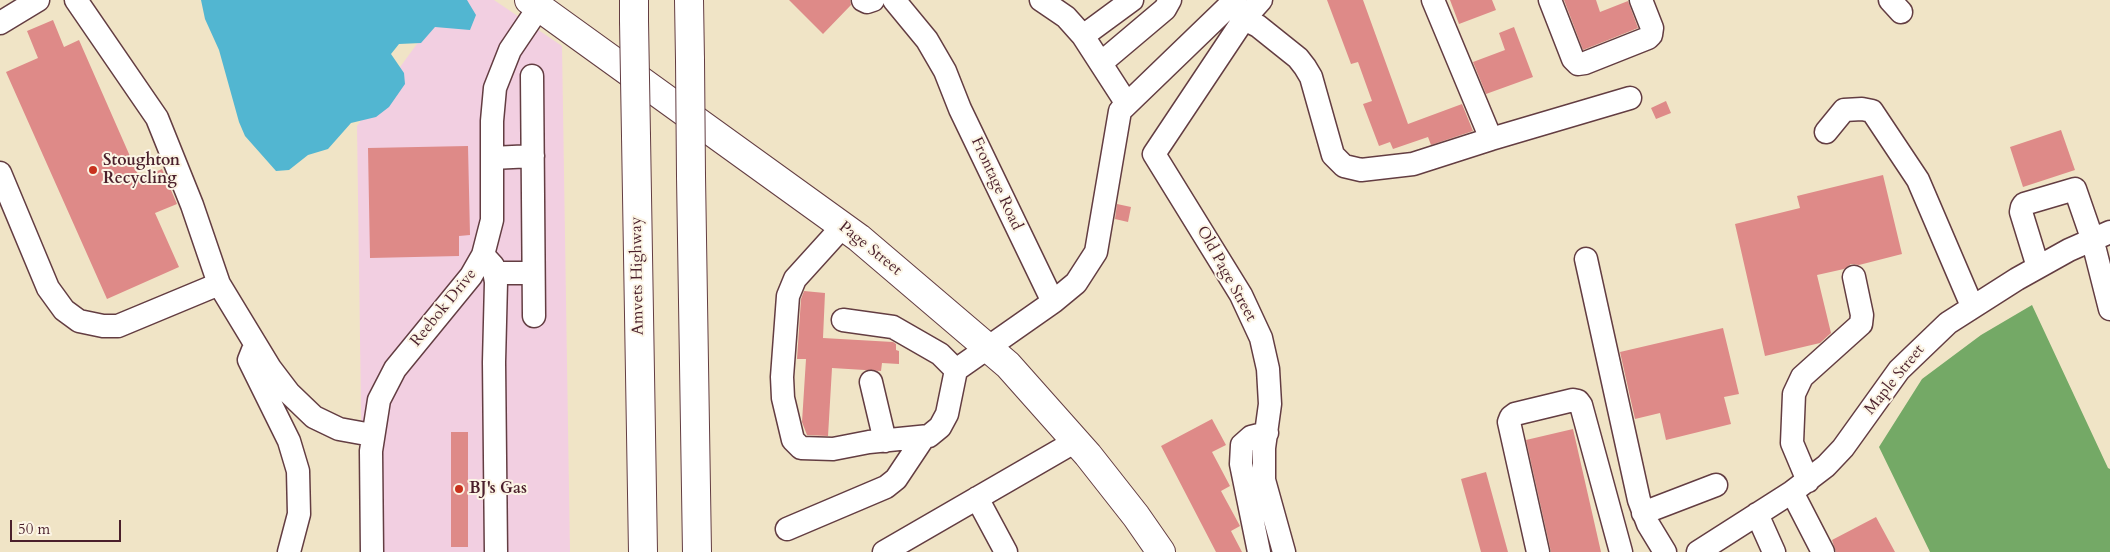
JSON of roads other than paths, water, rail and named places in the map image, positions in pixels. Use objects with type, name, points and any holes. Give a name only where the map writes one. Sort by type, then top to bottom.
[{"type":"main road","points":[[689,0],[697,552]]},
{"type":"main road","name":"Page Street","points":[[534,4],[843,226],[1008,365],[1076,441],[1136,516],[1161,552]]},
{"type":"main road","name":"Amvets Highway","points":[[634,10],[643,552]]},
{"type":"street","points":[[0,23],[38,0]]},
{"type":"street","points":[[76,0],[158,118],[192,205],[219,284],[289,393],[314,417],[339,429],[372,435]]},
{"type":"street","points":[[863,0],[867,2],[873,0]]},
{"type":"street","name":"Frontage Road","points":[[894,0],[927,40],[945,71],[960,109],[1053,302]]},
{"type":"street","points":[[1041,0],[1066,17],[1083,36],[1127,104]]},
{"type":"street","points":[[1083,36],[1132,0]]},
{"type":"street","points":[[843,226],[795,279],[788,296],[782,377],[783,398],[793,440],[797,446],[840,449],[885,441],[924,437],[936,433],[944,422],[956,370],[1053,302],[1076,283],[1096,252],[1120,111],[1239,9],[1261,0]]},
{"type":"street","points":[[1433,0],[1491,139]]},
{"type":"street","points":[[1550,0],[1573,59],[1578,64],[1648,38],[1652,28],[1641,0]]},
{"type":"street","points":[[1101,63],[1162,3]]},
{"type":"street","name":"Reebok Drive","points":[[372,552],[372,435],[379,400],[389,377],[471,276],[489,264],[492,220],[492,110],[498,78],[534,4]]},
{"type":"street","points":[[1239,9],[1298,58],[1305,67],[1311,77],[1333,155],[1344,166],[1361,170],[1413,164],[1630,98]]},
{"type":"street","name":"Old Page Street","points":[[1239,9],[1154,154],[1241,295],[1261,338],[1268,369],[1270,404],[1266,433],[1264,480],[1284,552]]},
{"type":"street","points":[[532,76],[534,316]]},
{"type":"street","points":[[1826,132],[1844,110],[1862,109],[1872,111],[1918,180],[1972,306]]},
{"type":"street","points":[[492,158],[533,156]]},
{"type":"street","points":[[0,173],[48,288],[64,310],[79,321],[103,326],[118,326],[219,284]]},
{"type":"street","points":[[2038,267],[2020,212],[2024,204],[2075,189],[2101,235],[2110,309]]},
{"type":"street","name":"Maple Street","points":[[1698,552],[1800,487],[1843,448],[1899,370],[1948,323],[1972,306],[2038,267],[2101,235]]},
{"type":"street","points":[[1586,259],[1643,513],[1665,552]]},
{"type":"street","points":[[496,552],[489,264],[533,273]]},
{"type":"street","points":[[1823,552],[1800,487],[1792,443],[1794,394],[1802,377],[1861,324],[1862,315],[1854,277]]},
{"type":"street","points":[[843,320],[892,327],[940,354],[956,370]]},
{"type":"street","points":[[256,344],[249,360],[289,441],[298,471],[299,514],[289,552]]},
{"type":"street","points":[[871,382],[885,441]]},
{"type":"street","points":[[1538,552],[1509,422],[1515,414],[1578,400],[1581,405],[1621,552]]},
{"type":"street","points":[[1259,552],[1241,464],[1242,445],[1250,437],[1266,433]]},
{"type":"street","points":[[787,529],[886,487],[896,479],[924,437]]},
{"type":"street","points":[[884,552],[1076,441]]},
{"type":"street","points":[[1643,513],[1716,485]]},
{"type":"street","points":[[977,498],[1006,552]]},
{"type":"street","points":[[1757,514],[1774,552]]},
{"type":"water","points":[[201,0],[467,0],[476,15],[470,30],[435,27],[421,43],[399,44],[391,54],[404,73],[405,84],[389,107],[376,117],[351,123],[328,149],[308,155],[289,170],[276,171],[245,136],[239,122],[219,50],[205,19]]},
{"type":"place","name":"Stoughton Recycling","points":[[93,170]]},
{"type":"place","name":"BJ's Gas","points":[[459,489]]}]
